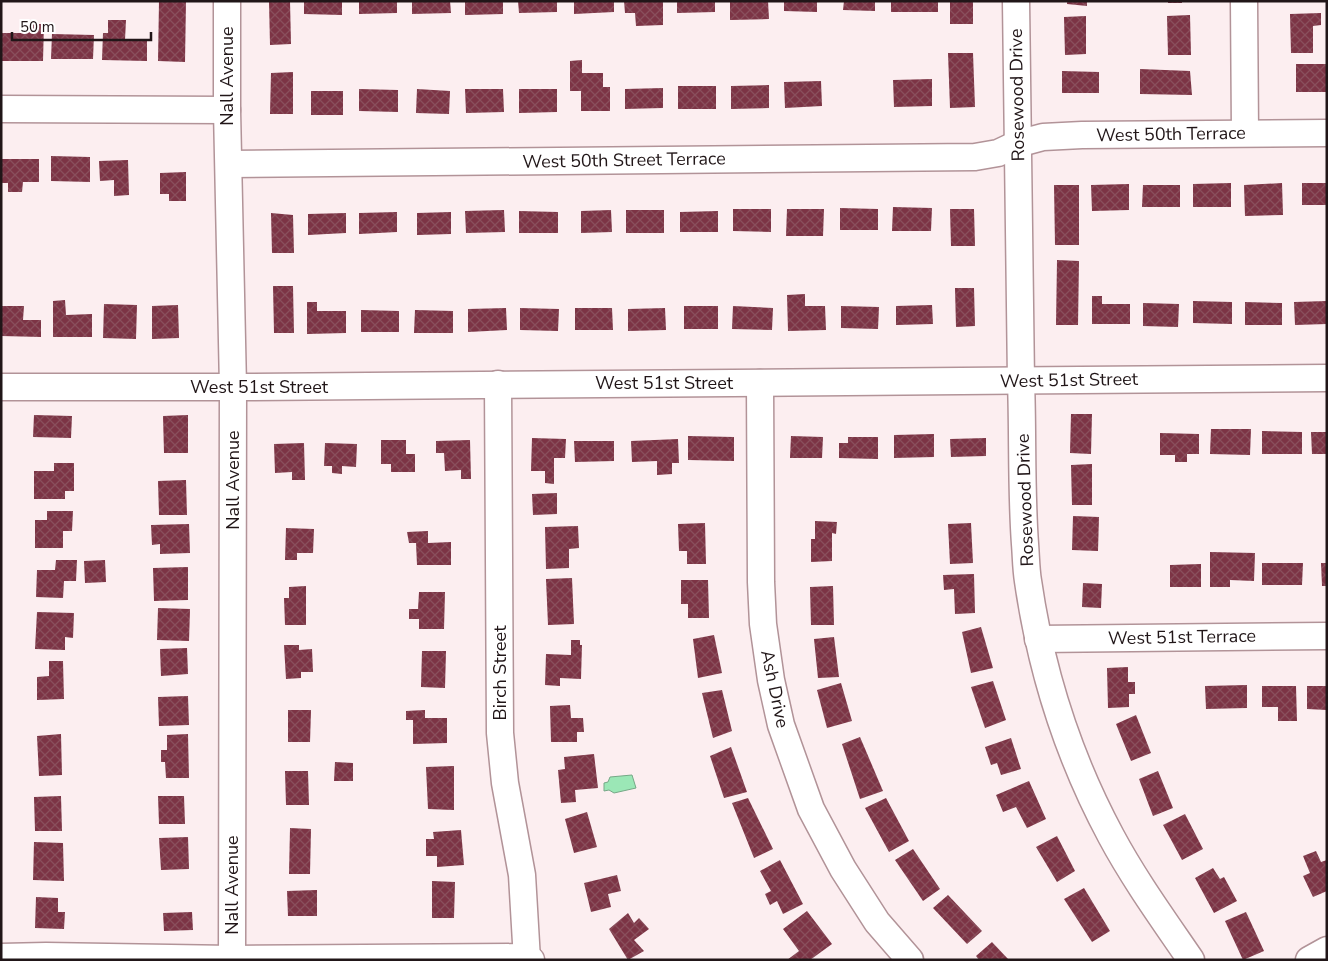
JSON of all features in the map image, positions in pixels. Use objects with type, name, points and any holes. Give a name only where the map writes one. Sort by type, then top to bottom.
[{"type":"street","name":"Nall Avenue","points":[[227,1],[227,110],[233,387],[232,959]]},
{"type":"street","name":"Rosewood Drive","points":[[1016,1],[1022,506],[1027,580],[1038,639],[1055,707],[1076,765],[1110,836],[1191,960]]},
{"type":"street","points":[[1244,1],[1245,133]]},
{"type":"street","points":[[1,109],[227,110]]},
{"type":"street","name":"West 50th Terrace","points":[[1017,144],[1052,136],[1327,133]]},
{"type":"street","name":"West 50th Street Terrace","points":[[229,164],[974,157],[998,153],[1017,144]]},
{"type":"street","name":"West 51st Street","points":[[1,387],[233,387],[1327,378]]},
{"type":"street","name":"Ash Drive","points":[[760,383],[763,624],[771,680],[781,725],[811,809],[843,869],[878,922],[910,960]]},
{"type":"street","name":"Birch Street","points":[[498,384],[500,733],[505,784],[522,875],[528,959]]},
{"type":"street","name":"West 51st Terrace","points":[[1038,639],[1327,636]]},
{"type":"street","points":[[1309,960],[1327,950]]},
{"type":"street","points":[[1,957],[528,959]]},
{"type":"shaded area","points":[[632,775],[636,788],[614,793],[609,790],[604,791],[604,783],[608,782],[610,777]]},
{"type":"building","points":[[159,1],[186,1],[185,62],[158,61]]},
{"type":"building","points":[[269,1],[290,1],[291,44],[270,45]]},
{"type":"building","points":[[304,1],[342,1],[342,15],[304,14]]},
{"type":"building","points":[[359,1],[397,1],[397,13],[359,14]]},
{"type":"building","points":[[412,1],[450,1],[451,13],[412,14]]},
{"type":"building","points":[[465,1],[503,1],[503,14],[465,15]]},
{"type":"building","points":[[518,1],[557,1],[557,12],[519,13]]},
{"type":"building","points":[[574,1],[614,1],[614,12],[574,14]]},
{"type":"building","points":[[624,1],[663,1],[663,25],[636,26],[635,13],[625,13]]},
{"type":"building","points":[[677,1],[715,1],[715,12],[677,13]]},
{"type":"building","points":[[730,1],[768,1],[769,19],[730,20]]},
{"type":"building","points":[[784,1],[817,1],[817,12],[784,11]]},
{"type":"building","points":[[844,1],[875,1],[875,11],[843,10]]},
{"type":"building","points":[[891,1],[938,1],[938,12],[891,12]]},
{"type":"building","points":[[950,1],[973,1],[973,24],[950,24]]},
{"type":"building","points":[[1067,1],[1087,1],[1087,6],[1067,4]]},
{"type":"building","points":[[1168,1],[1182,1],[1182,3],[1168,3]]},
{"type":"building","points":[[1321,13],[1321,25],[1313,26],[1313,53],[1291,53],[1290,14]]},
{"type":"building","points":[[1190,15],[1191,55],[1168,55],[1167,16]]},
{"type":"building","points":[[1086,16],[1086,54],[1065,55],[1064,17]]},
{"type":"building","points":[[108,20],[126,20],[125,40],[147,40],[147,61],[102,60],[103,33],[108,33]]},
{"type":"building","points":[[28,24],[44,24],[43,61],[1,61],[1,33],[28,33]]},
{"type":"building","points":[[52,34],[94,35],[93,59],[51,59]]},
{"type":"building","points":[[948,53],[973,53],[975,107],[950,108]]},
{"type":"building","points":[[582,60],[582,73],[603,73],[603,87],[610,87],[610,111],[581,111],[581,91],[570,91],[570,61]]},
{"type":"building","points":[[1296,64],[1327,64],[1327,92],[1296,92]]},
{"type":"building","points":[[1140,69],[1190,71],[1192,95],[1140,94]]},
{"type":"building","points":[[1062,71],[1099,72],[1099,93],[1062,93]]},
{"type":"building","points":[[293,72],[293,114],[270,114],[271,73]]},
{"type":"building","points":[[932,79],[932,106],[894,107],[893,80]]},
{"type":"building","points":[[821,81],[822,106],[785,108],[784,82]]},
{"type":"building","points":[[769,85],[769,108],[731,109],[731,86]]},
{"type":"building","points":[[678,86],[716,86],[716,109],[678,109]]},
{"type":"building","points":[[663,88],[663,108],[625,109],[625,89]]},
{"type":"building","points":[[359,89],[398,90],[398,112],[359,111]]},
{"type":"building","points":[[417,89],[450,91],[449,114],[416,113]]},
{"type":"building","points":[[465,89],[503,89],[504,112],[466,113]]},
{"type":"building","points":[[519,89],[557,89],[557,112],[519,113]]},
{"type":"building","points":[[311,91],[343,91],[343,115],[311,115]]},
{"type":"building","points":[[51,156],[90,157],[90,182],[51,181]]},
{"type":"building","points":[[1,159],[39,159],[39,182],[23,182],[22,192],[8,192],[8,183],[1,183]]},
{"type":"building","points":[[128,160],[129,195],[114,196],[114,180],[100,181],[99,161]]},
{"type":"building","points":[[186,172],[186,201],[169,201],[169,194],[160,194],[160,173]]},
{"type":"building","points":[[1231,183],[1231,207],[1193,207],[1193,184]]},
{"type":"building","points":[[1282,183],[1283,215],[1245,216],[1244,185]]},
{"type":"building","points":[[1302,183],[1327,183],[1327,205],[1302,205]]},
{"type":"building","points":[[1129,184],[1129,210],[1092,211],[1091,185]]},
{"type":"building","points":[[1054,185],[1079,185],[1079,245],[1055,245]]},
{"type":"building","points":[[1143,185],[1180,185],[1180,207],[1142,207]]},
{"type":"building","points":[[893,207],[932,208],[931,231],[892,231]]},
{"type":"building","points":[[840,208],[878,209],[878,230],[840,230]]},
{"type":"building","points":[[733,209],[771,209],[771,232],[733,231]]},
{"type":"building","points":[[787,209],[824,209],[823,236],[786,236]]},
{"type":"building","points":[[950,209],[974,209],[975,246],[951,246]]},
{"type":"building","points":[[504,210],[505,232],[466,233],[465,211]]},
{"type":"building","points":[[611,210],[612,232],[581,233],[581,211]]},
{"type":"building","points":[[626,210],[664,210],[664,233],[626,233]]},
{"type":"building","points":[[519,211],[558,212],[558,233],[519,233]]},
{"type":"building","points":[[718,211],[718,232],[680,232],[680,212]]},
{"type":"building","points":[[397,212],[397,232],[359,234],[359,213]]},
{"type":"building","points":[[451,212],[451,234],[417,235],[417,213]]},
{"type":"building","points":[[271,213],[293,215],[294,253],[272,253]]},
{"type":"building","points":[[346,213],[346,233],[308,235],[308,214]]},
{"type":"building","points":[[1057,260],[1079,261],[1078,325],[1056,325]]},
{"type":"building","points":[[273,286],[293,286],[294,333],[274,333]]},
{"type":"building","points":[[955,288],[974,288],[975,326],[956,327]]},
{"type":"building","points":[[805,294],[805,306],[825,306],[826,330],[788,331],[787,295]]},
{"type":"building","points":[[1092,296],[1102,296],[1102,304],[1130,304],[1130,324],[1092,324]]},
{"type":"building","points":[[65,300],[66,315],[92,314],[92,337],[53,337],[53,301]]},
{"type":"building","points":[[1193,301],[1232,302],[1232,324],[1193,323]]},
{"type":"building","points":[[1327,301],[1327,324],[1295,325],[1294,302]]},
{"type":"building","points":[[307,302],[317,302],[317,311],[346,311],[346,333],[307,334]]},
{"type":"building","points":[[1245,302],[1282,303],[1282,325],[1245,325]]},
{"type":"building","points":[[1143,303],[1179,304],[1178,327],[1143,326]]},
{"type":"building","points":[[104,304],[137,305],[136,339],[103,338]]},
{"type":"building","points":[[178,305],[179,338],[152,339],[152,306]]},
{"type":"building","points":[[932,305],[933,324],[896,325],[896,306]]},
{"type":"building","points":[[2,306],[24,306],[23,320],[41,320],[41,337],[1,336]]},
{"type":"building","points":[[684,306],[718,306],[718,329],[684,329]]},
{"type":"building","points":[[733,306],[773,308],[772,330],[732,329]]},
{"type":"building","points":[[841,306],[879,307],[878,329],[841,328]]},
{"type":"building","points":[[506,308],[507,330],[468,332],[468,309]]},
{"type":"building","points":[[520,308],[559,309],[558,331],[520,330]]},
{"type":"building","points":[[575,308],[612,308],[613,330],[575,330]]},
{"type":"building","points":[[665,308],[666,330],[628,331],[628,309]]},
{"type":"building","points":[[361,310],[399,311],[399,332],[361,332]]},
{"type":"building","points":[[415,310],[453,311],[453,333],[414,333]]},
{"type":"building","points":[[1071,414],[1092,414],[1091,454],[1070,453]]},
{"type":"building","points":[[34,415],[72,416],[71,438],[33,437]]},
{"type":"building","points":[[188,415],[188,453],[164,453],[163,416]]},
{"type":"building","points":[[1211,429],[1251,429],[1250,455],[1210,454]]},
{"type":"building","points":[[1262,431],[1302,432],[1302,454],[1262,454]]},
{"type":"building","points":[[1311,432],[1327,432],[1327,454],[1312,454]]},
{"type":"building","points":[[1160,433],[1199,434],[1199,454],[1187,454],[1187,462],[1175,462],[1175,455],[1160,455]]},
{"type":"building","points":[[934,434],[934,457],[894,458],[894,435]]},
{"type":"building","points":[[688,436],[734,437],[734,461],[688,460]]},
{"type":"building","points":[[791,436],[823,437],[822,458],[790,458]]},
{"type":"building","points":[[848,437],[878,437],[878,459],[839,458],[839,443],[848,443]]},
{"type":"building","points":[[532,438],[566,439],[565,458],[554,458],[554,484],[545,483],[545,471],[531,471]]},
{"type":"building","points":[[986,438],[986,456],[951,457],[950,439]]},
{"type":"building","points":[[678,439],[679,463],[672,463],[672,474],[657,475],[657,461],[632,462],[631,441]]},
{"type":"building","points":[[381,440],[406,440],[406,454],[415,454],[415,472],[391,472],[391,464],[381,464]]},
{"type":"building","points":[[470,440],[471,479],[461,479],[461,470],[445,471],[444,453],[436,453],[436,441]]},
{"type":"building","points":[[574,441],[614,441],[614,461],[575,462]]},
{"type":"building","points":[[304,443],[305,480],[292,480],[292,472],[275,473],[274,444]]},
{"type":"building","points":[[325,443],[357,444],[356,467],[342,466],[342,474],[332,473],[332,466],[324,466]]},
{"type":"building","points":[[54,463],[74,463],[74,491],[65,491],[65,499],[34,499],[34,471],[54,471]]},
{"type":"building","points":[[1092,464],[1092,505],[1072,505],[1071,465]]},
{"type":"building","points":[[186,480],[187,515],[159,515],[158,481]]},
{"type":"building","points":[[557,493],[557,514],[533,515],[532,494]]},
{"type":"building","points":[[47,511],[73,511],[72,531],[63,531],[63,548],[35,548],[35,520],[47,520]]},
{"type":"building","points":[[1073,516],[1099,517],[1098,551],[1072,550]]},
{"type":"building","points":[[815,521],[837,522],[836,534],[832,533],[832,561],[811,562],[811,539],[815,539]]},
{"type":"building","points":[[705,523],[706,564],[687,564],[687,551],[679,551],[678,524]]},
{"type":"building","points":[[971,523],[973,563],[950,564],[948,524]]},
{"type":"building","points":[[189,524],[190,553],[160,554],[160,544],[152,545],[151,525]]},
{"type":"building","points":[[578,526],[579,548],[569,549],[569,568],[546,569],[545,527]]},
{"type":"building","points":[[286,528],[314,529],[313,553],[297,553],[297,560],[285,560]]},
{"type":"building","points":[[428,531],[428,543],[451,542],[451,565],[417,565],[416,543],[409,543],[407,532]]},
{"type":"building","points":[[1210,552],[1255,553],[1254,581],[1230,580],[1230,587],[1210,587]]},
{"type":"building","points":[[56,560],[77,560],[76,581],[64,581],[63,598],[36,597],[37,570],[55,570]]},
{"type":"building","points":[[105,560],[106,582],[85,583],[84,561]]},
{"type":"building","points":[[1262,563],[1303,563],[1302,585],[1262,585]]},
{"type":"building","points":[[1321,563],[1327,563],[1327,586],[1322,586]]},
{"type":"building","points":[[1201,564],[1201,587],[1170,587],[1170,565]]},
{"type":"building","points":[[188,567],[188,600],[154,601],[153,568]]},
{"type":"building","points":[[974,574],[975,613],[955,614],[954,589],[944,590],[943,575]]},
{"type":"building","points":[[572,578],[574,624],[548,625],[546,579]]},
{"type":"building","points":[[681,580],[708,580],[709,618],[688,618],[688,604],[681,604]]},
{"type":"building","points":[[1083,583],[1102,584],[1101,608],[1082,607]]},
{"type":"building","points":[[306,586],[306,625],[285,625],[284,598],[289,598],[289,587]]},
{"type":"building","points":[[833,586],[834,625],[811,625],[810,587]]},
{"type":"building","points":[[419,592],[445,592],[444,629],[419,629],[419,619],[409,619],[409,609],[418,609]]},
{"type":"building","points":[[158,608],[190,609],[189,641],[157,640]]},
{"type":"building","points":[[37,612],[74,613],[73,638],[65,637],[65,650],[35,649]]},
{"type":"building","points":[[981,627],[993,668],[971,673],[962,632]]},
{"type":"building","points":[[714,635],[722,673],[698,678],[693,639]]},
{"type":"building","points":[[834,637],[839,677],[818,678],[814,639]]},
{"type":"building","points":[[571,640],[580,640],[580,645],[582,645],[581,679],[560,678],[560,686],[545,685],[546,654],[571,655]]},
{"type":"building","points":[[284,645],[299,645],[299,650],[312,649],[313,672],[301,672],[301,678],[286,679]]},
{"type":"building","points":[[187,648],[188,674],[161,676],[160,649]]},
{"type":"building","points":[[422,651],[446,651],[445,688],[421,687]]},
{"type":"building","points":[[49,661],[63,661],[64,699],[37,700],[37,677],[49,676]]},
{"type":"building","points":[[1128,667],[1128,682],[1135,682],[1135,694],[1129,694],[1129,707],[1108,708],[1107,668]]},
{"type":"building","points":[[993,681],[1006,720],[985,728],[971,687]]},
{"type":"building","points":[[841,683],[852,721],[827,728],[817,690]]},
{"type":"building","points":[[1247,685],[1247,708],[1206,709],[1205,686]]},
{"type":"building","points":[[1262,686],[1296,686],[1297,721],[1278,721],[1278,707],[1262,707]]},
{"type":"building","points":[[1307,686],[1327,686],[1327,710],[1307,709]]},
{"type":"building","points":[[722,690],[732,731],[713,738],[702,693]]},
{"type":"building","points":[[188,696],[189,725],[159,726],[158,697]]},
{"type":"building","points":[[570,705],[571,718],[583,718],[584,732],[577,732],[577,742],[551,742],[550,706]]},
{"type":"building","points":[[288,710],[311,710],[310,742],[288,742]]},
{"type":"building","points":[[425,710],[425,718],[447,718],[447,743],[413,744],[413,720],[406,720],[406,711]]},
{"type":"building","points":[[1136,715],[1151,753],[1131,761],[1116,724]]},
{"type":"building","points":[[61,734],[62,775],[39,776],[37,736]]},
{"type":"building","points":[[188,734],[189,778],[166,778],[165,762],[161,762],[161,750],[167,750],[167,735]]},
{"type":"building","points":[[860,737],[883,791],[860,799],[842,744]]},
{"type":"building","points":[[1011,738],[1021,769],[1001,775],[997,763],[991,765],[985,747]]},
{"type":"building","points":[[731,747],[747,792],[724,798],[710,756]]},
{"type":"building","points":[[594,754],[598,788],[575,790],[576,802],[561,803],[558,770],[565,769],[564,757]]},
{"type":"building","points":[[335,762],[353,763],[353,781],[334,781]]},
{"type":"building","points":[[454,766],[454,810],[428,809],[426,767]]},
{"type":"building","points":[[285,771],[308,771],[309,805],[286,805]]},
{"type":"building","points":[[1158,771],[1173,808],[1153,816],[1139,779]]},
{"type":"building","points":[[1029,781],[1046,819],[1027,828],[1016,807],[1003,812],[996,795]]},
{"type":"building","points":[[61,796],[62,831],[35,831],[34,797]]},
{"type":"building","points":[[158,796],[184,796],[185,824],[159,824]]},
{"type":"building","points":[[748,798],[773,849],[754,858],[732,803]]},
{"type":"building","points":[[886,798],[909,841],[889,852],[865,808]]},
{"type":"building","points":[[587,812],[597,847],[574,853],[565,819]]},
{"type":"building","points":[[1185,814],[1203,849],[1182,860],[1163,825]]},
{"type":"building","points":[[290,828],[311,829],[310,874],[289,874]]},
{"type":"building","points":[[461,830],[464,865],[437,867],[437,856],[426,856],[426,839],[434,839],[433,832]]},
{"type":"building","points":[[1057,836],[1075,871],[1057,882],[1036,847]]},
{"type":"building","points":[[188,837],[189,869],[161,870],[159,838]]},
{"type":"building","points":[[34,842],[63,843],[64,881],[33,880]]},
{"type":"building","points":[[913,849],[940,889],[923,901],[895,860]]},
{"type":"building","points":[[1316,851],[1321,862],[1327,860],[1327,891],[1313,897],[1303,876],[1310,873],[1303,856]]},
{"type":"building","points":[[780,860],[803,904],[783,914],[777,901],[770,905],[765,894],[771,891],[760,871]]},
{"type":"building","points":[[1213,868],[1220,879],[1224,877],[1237,901],[1214,913],[1195,878]]},
{"type":"building","points":[[617,875],[621,891],[608,894],[611,907],[591,912],[584,883]]},
{"type":"building","points":[[432,881],[455,882],[454,918],[432,918]]},
{"type":"building","points":[[1084,888],[1110,931],[1092,942],[1064,899]]},
{"type":"building","points":[[317,890],[317,916],[288,916],[287,891]]},
{"type":"building","points":[[948,895],[982,931],[967,944],[933,908]]},
{"type":"building","points":[[36,897],[58,898],[58,912],[65,912],[64,929],[35,928]]},
{"type":"building","points":[[807,911],[832,944],[810,960],[787,960],[799,951],[783,929]]},
{"type":"building","points":[[192,912],[193,930],[164,931],[163,913]]},
{"type":"building","points":[[1246,912],[1264,951],[1243,960],[1225,921]]},
{"type":"building","points":[[628,913],[634,923],[639,918],[649,929],[634,940],[644,951],[628,960],[609,929]]},
{"type":"building","points":[[992,942],[1009,960],[979,960],[976,956]]}]
